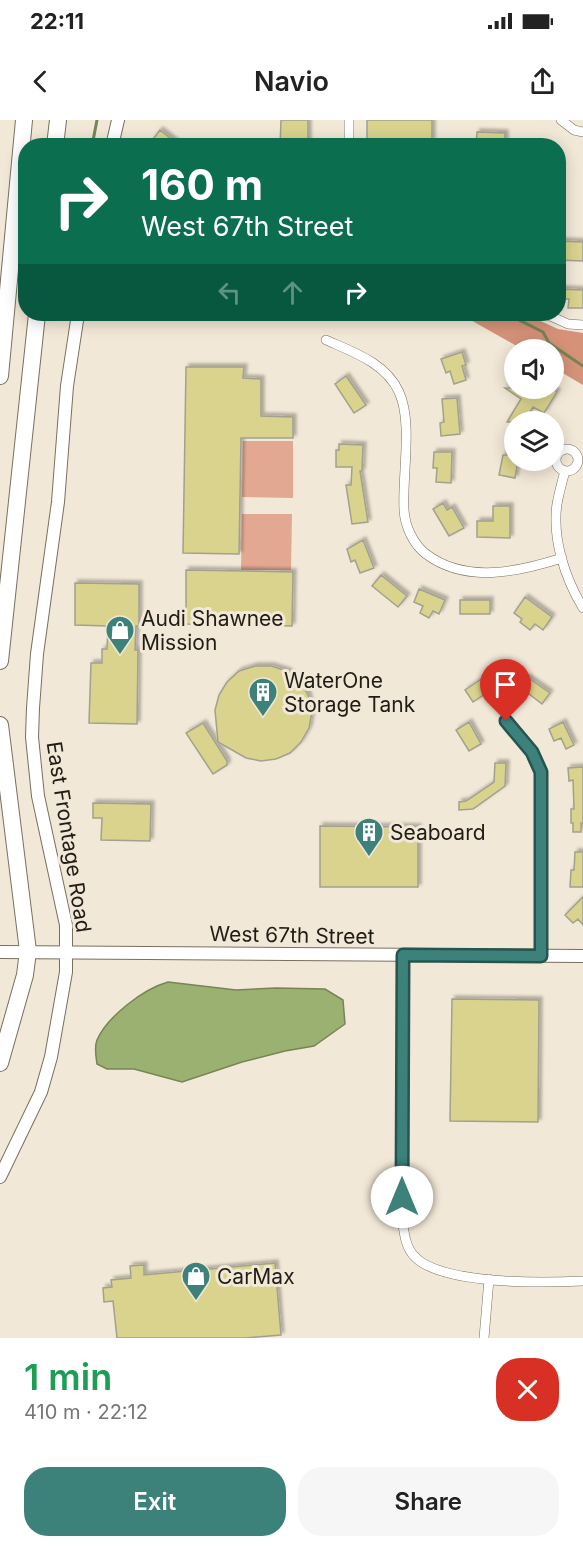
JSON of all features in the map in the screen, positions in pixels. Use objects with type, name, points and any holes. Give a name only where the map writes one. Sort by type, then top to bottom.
[{"type":"highway","points":[[22,138],[24,120]]},
{"type":"highway","points":[[56,138],[58,120]]},
{"type":"highway","points":[[0,376],[18,184]]},
{"type":"highway","points":[[0,661],[36,321]]},
{"type":"highway","points":[[0,725],[28,951],[25,975],[0,1063]]},
{"type":"street","points":[[114,138],[118,120]]},
{"type":"street","points":[[349,120],[349,138]]},
{"type":"street","points":[[562,120],[574,130],[583,132]]},
{"type":"street","name":"East Frontage Road","points":[[0,1177],[41,1092],[51,1057],[66,972],[66,925],[38,796],[33,747],[33,708],[37,654],[58,502],[67,387],[77,321]]},
{"type":"street","points":[[561,321],[583,325]]},
{"type":"street","points":[[326,340],[380,367],[399,391],[404,407],[405,423],[404,510],[412,537],[422,550],[438,563],[470,573],[498,573],[562,558]]},
{"type":"street","points":[[565,471],[557,504],[557,527],[562,558],[570,582],[583,608]]},
{"type":"street","points":[[506,721],[532,752],[541,772],[541,956]]},
{"type":"street","name":"West 67th Street","points":[[0,952],[583,956]]},
{"type":"street","points":[[403,955],[402,1218],[406,1244],[415,1257],[428,1266],[469,1277],[557,1282],[583,1281]]},
{"type":"street","points":[[484,1338],[489,1279]]},
{"type":"shaded area","points":[[472,321],[540,321],[558,329],[583,333],[583,385],[564,374],[564,339],[504,339]]},
{"type":"shaded area","points":[[243,441],[293,441],[293,498],[242,497]]},
{"type":"shaded area","points":[[242,514],[292,514],[291,570],[241,570]]},
{"type":"shaded area","points":[[168,982],[236,990],[325,989],[343,1000],[345,1024],[314,1046],[242,1062],[182,1082],[134,1069],[107,1069],[97,1064],[96,1043],[109,1022],[137,997]]},
{"type":"building","points":[[281,120],[308,120],[308,138],[280,138]]},
{"type":"building","points":[[367,120],[432,120],[432,138],[367,138]]},
{"type":"building","points":[[160,130],[170,138],[154,138]]},
{"type":"building","points":[[477,132],[505,133],[505,138],[477,138]]},
{"type":"building","points":[[566,241],[583,242],[583,261],[566,260]]},
{"type":"building","points":[[566,289],[583,290],[583,308],[568,308],[569,299],[566,299]]},
{"type":"building","points":[[462,352],[466,365],[462,366],[466,380],[454,384],[450,371],[446,373],[441,359]]},
{"type":"building","points":[[186,367],[244,367],[243,378],[261,379],[261,416],[293,417],[293,438],[241,438],[239,554],[183,553]]},
{"type":"building","points":[[346,376],[366,405],[354,413],[335,384]]},
{"type":"building","points":[[457,398],[460,434],[441,436],[440,423],[444,422],[442,399]]},
{"type":"building","points":[[521,399],[553,399],[545,411],[533,407],[531,411],[514,411]]},
{"type":"building","points":[[339,444],[363,445],[362,471],[360,471],[368,522],[352,524],[346,485],[351,485],[352,467],[336,467],[336,450],[339,450]]},
{"type":"building","points":[[434,452],[452,452],[451,483],[436,482],[437,468],[433,468]]},
{"type":"building","points":[[503,455],[504,471],[516,471],[515,478],[499,475]]},
{"type":"building","points":[[443,503],[447,510],[452,507],[464,528],[449,536],[433,509]]},
{"type":"building","points":[[493,506],[510,506],[510,538],[477,537],[477,521],[493,521]]},
{"type":"building","points":[[363,540],[374,568],[360,573],[355,560],[351,562],[347,549]]},
{"type":"building","points":[[186,570],[293,572],[292,626],[186,624]]},
{"type":"building","points":[[381,575],[407,596],[398,607],[372,586]]},
{"type":"building","name":"Audi Shawnee Mission","points":[[75,583],[139,584],[139,626],[136,626],[135,650],[138,650],[137,724],[89,723],[91,663],[102,663],[102,649],[107,649],[108,626],[75,625]]},
{"type":"building","points":[[419,589],[445,600],[439,614],[433,611],[429,618],[420,613],[423,606],[414,602]]},
{"type":"building","points":[[525,597],[552,617],[543,630],[535,624],[530,630],[514,613]]},
{"type":"building","points":[[460,600],[490,600],[490,614],[460,614]]},
{"type":"building","name":"WaterOne Storage Tank","points":[[255,666],[271,666],[287,671],[300,681],[308,695],[312,712],[309,728],[301,742],[290,753],[276,759],[261,761],[246,758],[218,742],[215,710],[219,695],[227,682],[239,671]]},
{"type":"building","points":[[527,677],[550,693],[542,704],[520,687]]},
{"type":"building","points":[[483,678],[491,690],[473,702],[465,690]]},
{"type":"building","points":[[469,722],[481,744],[469,751],[456,730]]},
{"type":"building","points":[[563,722],[574,745],[566,749],[561,738],[554,741],[549,729]]},
{"type":"building","points":[[203,723],[227,761],[227,765],[213,774],[186,733]]},
{"type":"building","points":[[495,763],[506,763],[505,786],[473,809],[459,810],[459,802],[466,801],[494,782]]},
{"type":"building","points":[[583,767],[583,823],[581,823],[581,832],[573,832],[571,809],[574,809],[573,780],[569,781],[568,768]]},
{"type":"building","points":[[93,803],[151,804],[150,841],[101,840],[102,818],[93,818]]},
{"type":"building","name":"Seaboard","points":[[320,826],[418,827],[418,887],[320,887]]},
{"type":"building","points":[[575,852],[583,852],[583,887],[570,887]]},
{"type":"building","points":[[583,897],[583,925],[578,919],[573,923],[565,915]]},
{"type":"building","points":[[452,999],[539,1000],[538,1122],[450,1121]]},
{"type":"building","name":"CarMax","points":[[275,1263],[281,1335],[245,1338],[117,1338],[113,1301],[104,1302],[103,1288],[112,1287],[111,1280],[131,1278],[130,1266],[144,1265],[144,1275]]},
{"type":"waterway","points":[[94,138],[97,120]]},
{"type":"waterway","points":[[521,321],[543,332],[549,343],[583,366]]},
{"type":"place","name":"Audi Shawnee Mission","points":[[120,656]]},
{"type":"place","name":"WaterOne Storage Tank","points":[[263,718]]},
{"type":"place","name":"Seaboard","points":[[369,858]]},
{"type":"place","name":"CarMax","points":[[196,1302]]},
{"type":"route","points":[[402,1197],[403,955],[541,956],[541,772],[532,752],[506,721]]}]
